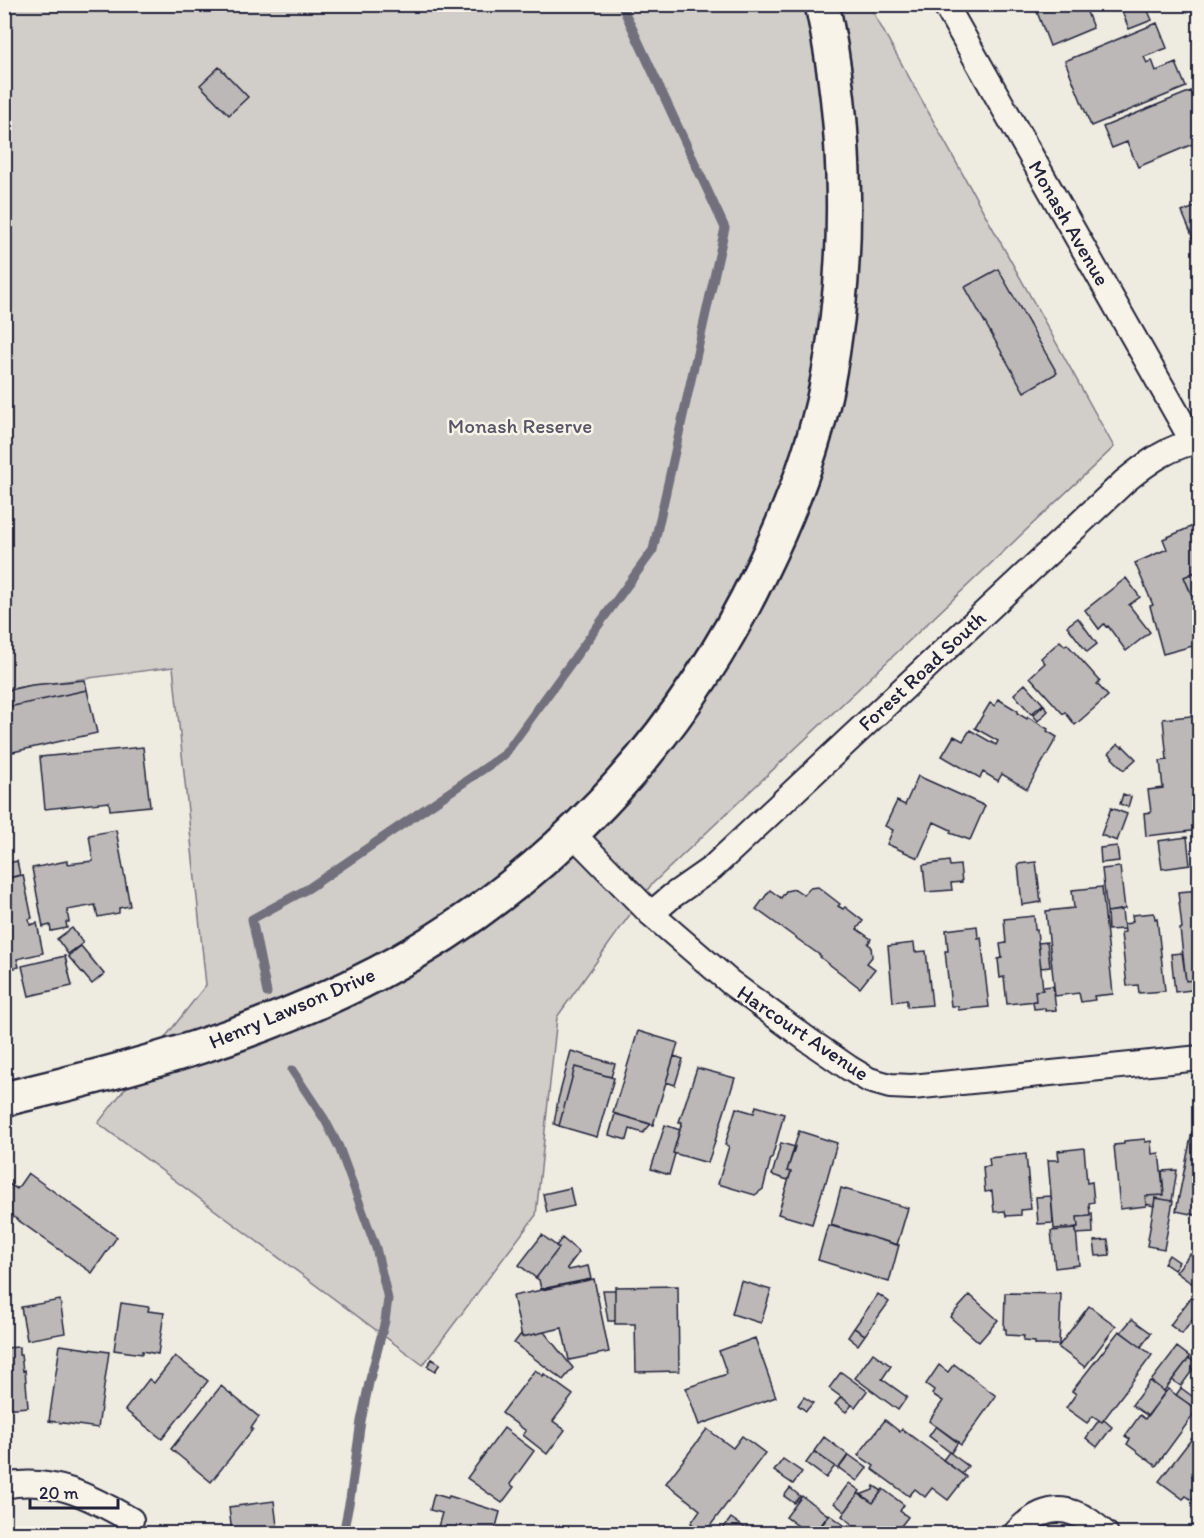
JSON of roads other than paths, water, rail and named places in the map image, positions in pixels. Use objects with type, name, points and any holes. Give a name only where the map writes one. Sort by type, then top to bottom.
[{"type":"main road","name":"Henry Lawson Drive","points":[[4,1099],[164,1058],[247,1031],[378,973],[447,933],[512,885],[573,834],[650,750],[694,689],[740,615],[787,514],[812,441],[825,390],[833,348],[844,215],[837,98],[822,4]]},
{"type":"street","name":"Monash Avenue","points":[[945,4],[1196,442]]},
{"type":"street","name":"Forest Road South","points":[[651,914],[712,868],[1125,481],[1147,463],[1168,451],[1196,442]]},
{"type":"street","name":"Harcourt Avenue","points":[[573,834],[651,914],[731,983],[808,1040],[869,1080],[890,1086],[938,1086],[1200,1058]]},
{"type":"street","points":[[4,1486],[42,1484],[69,1489],[97,1500],[131,1520]]},
{"type":"street","points":[[1015,1533],[1039,1514],[1056,1510],[1072,1512],[1106,1533]]},
{"type":"waterway","points":[[267,993],[252,919],[309,888],[504,755],[653,550],[725,228],[621,4]]},
{"type":"waterway","points":[[292,1070],[325,1120],[339,1147],[376,1248],[388,1299],[385,1321],[361,1421],[343,1534]]},
{"type":"park label","name":"Monash Reserve","points":[[520,426]]}]
